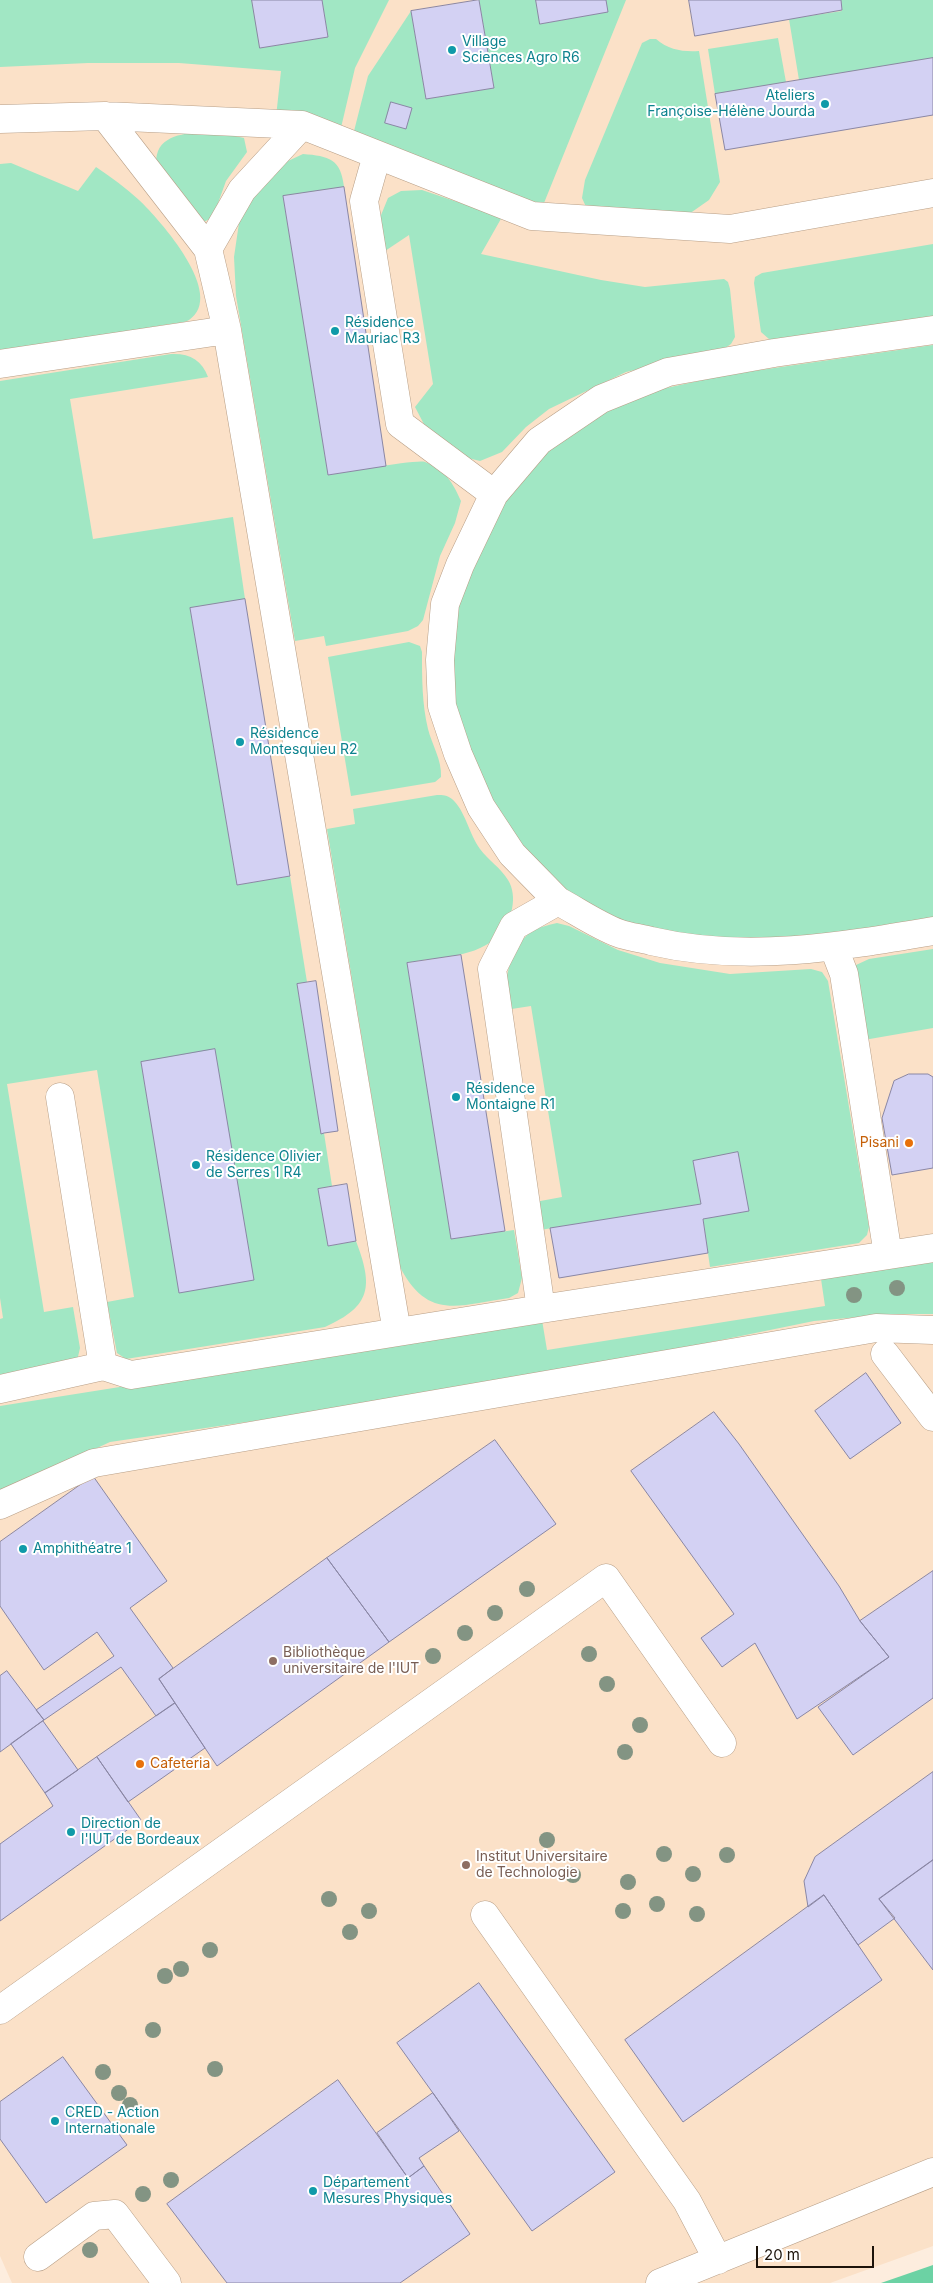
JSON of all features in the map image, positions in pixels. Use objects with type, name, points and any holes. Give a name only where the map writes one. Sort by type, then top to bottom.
[{"type":"street","points":[[105,116],[208,249],[227,330],[397,1332]]},
{"type":"street","points":[[0,119],[105,116],[302,125],[532,216],[730,229],[933,193]]},
{"type":"street","points":[[208,249],[242,190],[302,125]]},
{"type":"street","points":[[377,155],[364,201],[400,424],[494,494]]},
{"type":"street","points":[[0,364],[227,330]]},
{"type":"street","points":[[933,330],[774,353],[668,372],[601,399],[539,441],[494,494],[460,565],[445,604],[440,660],[442,706],[458,754],[481,807],[512,854],[558,901],[618,933],[676,947],[731,952],[779,952],[834,948],[933,931]]},
{"type":"street","points":[[541,1308],[492,969],[514,926],[558,901]]},
{"type":"street","points":[[834,948],[844,974],[888,1255]]},
{"type":"street","points":[[60,1097],[103,1366]]},
{"type":"street","points":[[0,1389],[103,1366],[131,1375],[541,1308],[933,1248]]},
{"type":"street","points":[[0,1505],[94,1463],[876,1328],[933,1330]]},
{"type":"street","points":[[885,1354],[933,1417]]},
{"type":"street","points":[[0,2010],[606,1578],[722,1743]]},
{"type":"street","points":[[485,1915],[687,2201],[718,2260]]},
{"type":"street","points":[[660,2283],[933,2172]]},
{"type":"street","points":[[38,2257],[94,2216],[115,2214],[167,2283]]},
{"type":"shaded area","points":[[0,0],[933,0],[933,2246],[830,2283],[12,2283],[0,2256]]},
{"type":"green space","points":[[0,0],[252,0],[260,48],[328,37],[322,0],[389,0],[355,68],[340,132],[276,117],[281,71],[179,63],[88,63],[0,67]]},
{"type":"green space","points":[[479,0],[536,0],[540,24],[607,12],[606,0],[626,0],[544,203],[509,198],[353,135],[368,76],[411,11],[426,99],[494,88]]},
{"type":"green space","points":[[841,0],[933,0],[933,58],[799,80],[789,19],[842,11]]},
{"type":"green space","points":[[778,38],[786,82],[715,94],[708,49]]},
{"type":"green space","points":[[650,39],[656,39],[676,50],[699,51],[720,182],[709,200],[689,214],[587,209],[582,198],[585,180],[642,43]]},
{"type":"green space","points":[[212,131],[244,138],[247,152],[226,181],[213,217],[202,223],[155,167],[156,157],[158,151],[167,140],[190,133]]},
{"type":"green space","points":[[303,154],[327,158],[337,165],[344,187],[283,196],[328,475],[395,464],[425,462],[448,477],[461,501],[455,523],[440,556],[423,620],[418,626],[408,631],[326,646],[324,636],[295,641],[236,296],[234,257],[239,223],[252,193],[271,169]]},
{"type":"green space","points":[[11,163],[78,191],[96,167],[124,187],[149,210],[186,258],[195,276],[200,294],[199,308],[189,320],[182,322],[0,352],[0,164]]},
{"type":"green space","points":[[422,190],[502,217],[481,254],[601,280],[645,287],[724,279],[728,282],[730,289],[735,337],[731,344],[722,350],[626,372],[549,409],[526,427],[502,452],[480,461],[460,456],[426,428],[415,407],[433,384],[409,235],[382,253],[377,225],[388,198],[401,191]]},
{"type":"green space","points":[[933,244],[933,316],[779,340],[769,339],[761,332],[754,283],[755,277],[762,273]]},
{"type":"green space","points":[[933,345],[933,919],[769,944],[667,936],[601,913],[554,884],[522,853],[491,805],[453,706],[451,652],[457,596],[509,493],[545,452],[602,413],[657,390],[726,375]]},
{"type":"green space","points":[[171,354],[189,356],[194,359],[202,366],[208,377],[70,399],[93,539],[233,517],[245,599],[190,608],[237,885],[290,876],[307,982],[297,984],[321,1133],[324,1133],[332,1186],[318,1189],[328,1246],[356,1241],[365,1270],[366,1282],[360,1302],[341,1319],[325,1327],[126,1359],[117,1353],[107,1302],[134,1297],[97,1070],[7,1084],[44,1312],[73,1307],[80,1348],[77,1361],[0,1378],[0,1319],[3,1318],[0,1298],[0,381]],"holes":[[[215,1050],[237,1182],[179,1292],[141,1062]]]},
{"type":"green space","points":[[409,642],[420,646],[422,652],[425,710],[428,729],[440,765],[441,777],[435,782],[351,796],[328,657]]},
{"type":"green space","points":[[443,795],[452,799],[460,809],[480,849],[508,880],[513,893],[512,908],[508,922],[500,934],[491,942],[469,952],[407,963],[451,1239],[514,1230],[522,1278],[518,1293],[509,1298],[460,1306],[434,1302],[422,1296],[411,1284],[400,1267],[327,829],[355,824],[353,809]]},
{"type":"green space","points":[[557,923],[569,926],[618,950],[660,963],[730,974],[811,969],[822,972],[828,981],[869,1227],[867,1235],[859,1243],[710,1267],[703,1219],[738,1152],[693,1161],[701,1204],[540,1230],[535,1202],[562,1197],[531,1006],[505,1010],[505,989],[512,957],[523,939],[537,929]]},
{"type":"green space","points":[[933,949],[933,1028],[864,1040],[853,978],[856,965],[869,959]]},
{"type":"green space","points":[[933,1261],[933,1314],[893,1314],[814,1321],[506,1384],[110,1442],[0,1493],[0,1406],[542,1320],[547,1350],[825,1306],[821,1279]]},
{"type":"green space","points":[[933,2265],[933,2283],[881,2283]]},
{"type":"building","points":[[252,0],[322,0],[328,37],[260,48]]},
{"type":"building","name":"Village Sciences Agro R6","points":[[479,0],[494,88],[426,99],[411,11]]},
{"type":"building","name":"Village Sciences Agro R6","points":[[536,0],[606,0],[608,12],[540,24]]},
{"type":"building","points":[[689,0],[841,0],[842,10],[695,36]]},
{"type":"building","name":"Ateliers Françoise-Hélène Jourda","points":[[933,58],[933,115],[725,150],[715,94]]},
{"type":"building","points":[[391,102],[412,108],[406,129],[385,123]]},
{"type":"building","name":"Résidence Mauriac R3","points":[[344,187],[386,466],[328,475],[283,196]]},
{"type":"building","name":"Résidence Montesquieu R2","points":[[245,599],[290,876],[237,885],[190,608]]},
{"type":"building","name":"Résidence Montaigne R1","points":[[461,955],[505,1231],[451,1239],[407,963]]},
{"type":"building","points":[[316,981],[338,1131],[321,1134],[297,984]]},
{"type":"building","name":"Résidence Olivier de Serres 1 R4","points":[[215,1049],[254,1280],[179,1293],[141,1062]]},
{"type":"building","name":"Pisani","points":[[909,1074],[928,1074],[933,1077],[933,1168],[892,1175],[882,1118],[894,1081]]},
{"type":"building","points":[[738,1152],[749,1211],[703,1219],[708,1253],[559,1278],[550,1228],[701,1204],[693,1161]]},
{"type":"building","points":[[347,1184],[356,1241],[328,1246],[318,1189]]},
{"type":"building","points":[[866,1373],[901,1423],[850,1459],[815,1411]]},
{"type":"building","points":[[714,1412],[739,1444],[839,1586],[860,1621],[889,1657],[797,1719],[755,1643],[722,1667],[701,1638],[734,1614],[631,1471]]},
{"type":"building","points":[[495,1440],[556,1524],[389,1642],[327,1558]]},
{"type":"building","points":[[93,1476],[167,1581],[130,1608],[173,1668],[159,1679],[175,1703],[156,1716],[121,1667],[44,1720],[36,1710],[114,1656],[97,1632],[44,1670],[0,1606],[0,1542]]},
{"type":"building","points":[[327,1558],[389,1642],[217,1766],[159,1679]]},
{"type":"building","points":[[933,1571],[933,1698],[853,1755],[818,1707],[889,1657],[860,1621]]},
{"type":"building","points":[[7,1671],[44,1720],[0,1752],[0,1676]]},
{"type":"building","points":[[175,1703],[205,1748],[128,1802],[97,1757]]},
{"type":"building","points":[[43,1721],[78,1770],[45,1793],[11,1744]]},
{"type":"building","name":"Direction de l'IUT de Bordeaux","points":[[97,1757],[141,1820],[0,1921],[0,1844],[53,1806],[45,1793]]},
{"type":"building","points":[[933,1772],[933,1860],[879,1899],[895,1918],[858,1945],[824,1895],[808,1907],[804,1881],[815,1857]]},
{"type":"building","points":[[933,1860],[933,1970],[879,1899]]},
{"type":"building","points":[[824,1895],[882,1980],[683,2122],[625,2040]]},
{"type":"building","name":"Département Mesures Physiques","points":[[479,1983],[615,2172],[532,2231],[397,2043]]},
{"type":"building","name":"CRED - Action Internationale","points":[[63,2057],[127,2145],[46,2203],[0,2139],[0,2102]]},
{"type":"building","name":"Département Mesures Physiques","points":[[338,2080],[408,2178],[424,2166],[470,2234],[400,2283],[227,2283],[167,2204]]},
{"type":"building","name":"Département Mesures Physiques","points":[[433,2093],[459,2131],[419,2158],[424,2166],[408,2178],[377,2133]]},
{"type":"place","name":"Village Sciences Agro R6","points":[[452,50]]},
{"type":"place","name":"Ateliers Françoise-Hélène Jourda","points":[[825,104]]},
{"type":"place","name":"Résidence Mauriac R3","points":[[335,331]]},
{"type":"place","name":"Résidence Montesquieu R2","points":[[240,742]]},
{"type":"place","name":"Résidence Montaigne R1","points":[[456,1097]]},
{"type":"place","name":"Pisani","points":[[909,1143]]},
{"type":"place","name":"Résidence Olivier de Serres 1 R4","points":[[196,1165]]},
{"type":"place","name":"Amphithéatre 1","points":[[23,1549]]},
{"type":"place","name":"Bibliothèque universitaire de l'IUT","points":[[273,1661]]},
{"type":"place","name":"Cafeteria","points":[[140,1764]]},
{"type":"place","name":"Direction de l'IUT de Bordeaux","points":[[71,1832]]},
{"type":"place","name":"Institut Universitaire de Technologie","points":[[466,1865]]},
{"type":"place","name":"CRED - Action Internationale","points":[[55,2121]]},
{"type":"place","name":"Département Mesures Physiques","points":[[313,2191]]}]
